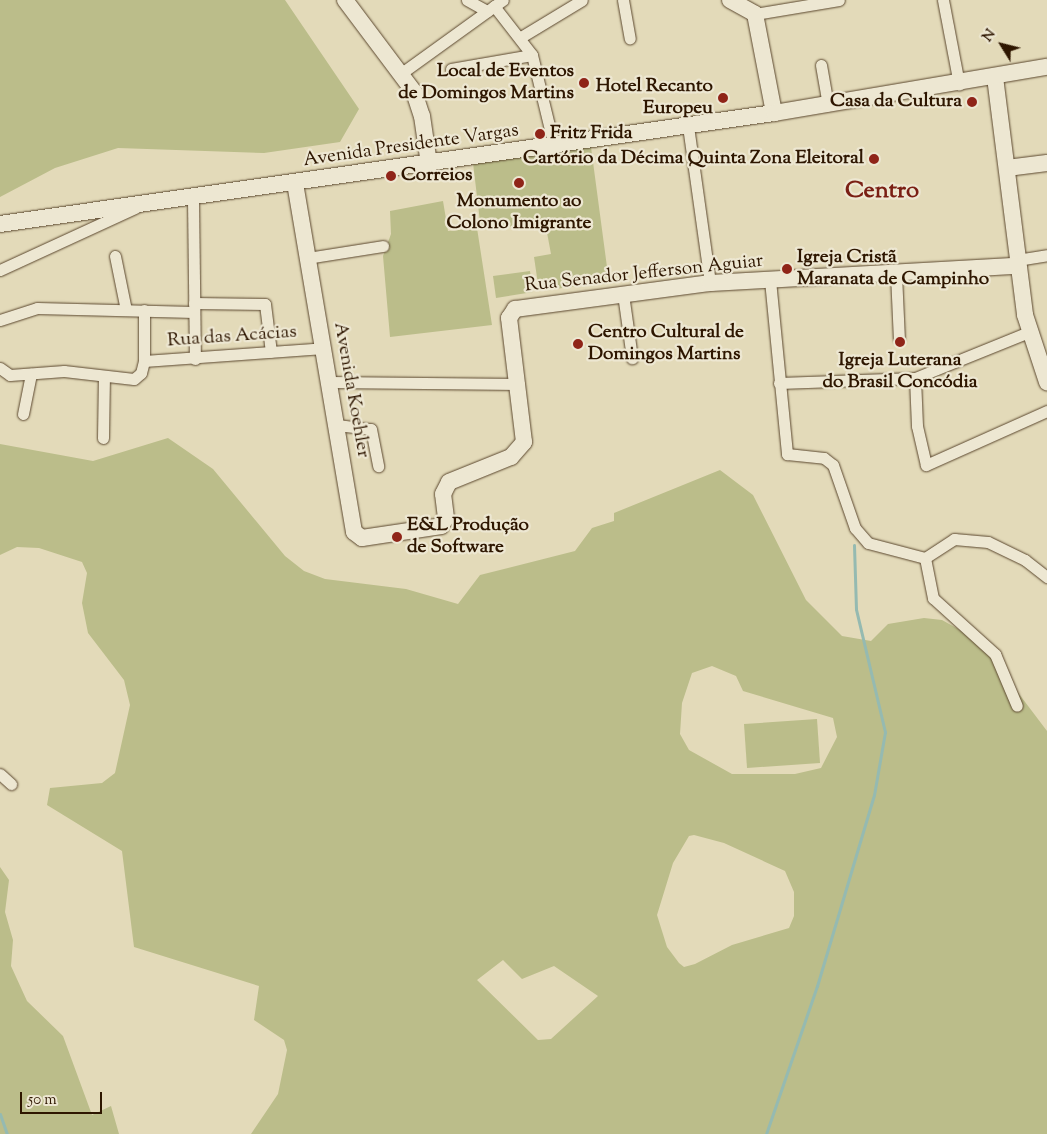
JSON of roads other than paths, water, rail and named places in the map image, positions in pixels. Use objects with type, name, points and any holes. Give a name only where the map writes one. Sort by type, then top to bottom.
[{"type":"street","points":[[345,0],[403,72],[420,109],[428,164]]},
{"type":"street","points":[[467,0],[495,6],[521,37],[532,55],[554,146]]},
{"type":"street","points":[[521,37],[582,0]]},
{"type":"street","points":[[622,0],[630,38]]},
{"type":"street","points":[[730,0],[755,14],[839,0]]},
{"type":"street","points":[[943,0],[958,84]]},
{"type":"street","points":[[403,72],[495,6]]},
{"type":"street","points":[[755,14],[774,114]]},
{"type":"street","points":[[451,69],[532,55]]},
{"type":"street","points":[[821,65],[828,105]]},
{"type":"street","name":"Avenida Presidente Vargas","points":[[0,224],[135,208],[774,114],[958,84],[1047,67]]},
{"type":"street","points":[[995,77],[1017,263],[1029,332],[1047,382]]},
{"type":"street","points":[[688,126],[710,283]]},
{"type":"street","points":[[1007,168],[1047,163]]},
{"type":"street","name":"Avenida Koehler","points":[[295,183],[354,532],[366,538],[425,529],[445,522],[443,494],[449,482],[511,457],[524,442],[519,384]]},
{"type":"street","points":[[193,199],[195,359]]},
{"type":"street","points":[[0,270],[135,208]]},
{"type":"street","points":[[307,258],[383,246]]},
{"type":"street","points":[[1017,263],[1047,255]]},
{"type":"street","points":[[115,256],[126,310]]},
{"type":"street","name":"Rua Senador Jefferson Aguiar","points":[[519,384],[508,318],[515,309],[710,283],[896,274],[1017,263]]},
{"type":"street","points":[[896,274],[899,339]]},
{"type":"street","points":[[770,280],[787,454],[824,458],[833,465],[855,528],[868,544],[925,558],[954,539],[988,542],[1025,560],[1047,577]]},
{"type":"street","points":[[623,294],[632,358]]},
{"type":"street","points":[[0,320],[37,308],[144,310],[265,304],[271,352]]},
{"type":"street","points":[[0,368],[10,375],[64,371],[134,379],[142,373],[144,361],[144,310]]},
{"type":"street","points":[[779,382],[915,378],[1029,332]]},
{"type":"street","name":"Rua das Acácias","points":[[144,361],[195,359],[324,348]]},
{"type":"street","points":[[23,414],[31,374]]},
{"type":"street","points":[[103,438],[104,377]]},
{"type":"street","points":[[915,378],[917,426],[926,465],[1047,411]]},
{"type":"street","points":[[330,382],[519,384]]},
{"type":"street","points":[[337,425],[370,429],[378,466]]},
{"type":"street","points":[[925,558],[933,598],[995,654],[1017,706]]},
{"type":"street","points":[[0,774],[11,784]]},
{"type":"waterway","points":[[766,1134],[817,986],[874,795],[885,732],[856,609],[854,545]]},
{"type":"waterway","points":[[0,1114],[7,1134]]},
{"type":"place","name":"Local de Eventos de Domingos Martins","points":[[584,83]]},
{"type":"place","name":"Hotel Recanto Europeu","points":[[723,98]]},
{"type":"place","name":"Casa da Cultura","points":[[972,102]]},
{"type":"place","name":"Fritz Frida","points":[[540,134]]},
{"type":"place","name":"Cartório da Décima Quinta Zona Eleitoral","points":[[874,159]]},
{"type":"place","name":"Correios","points":[[391,176]]},
{"type":"place","name":"Monumento ao Colono Imigrante","points":[[519,183]]},
{"type":"place","name":"Igreja Cristã Maranata de Campinho","points":[[787,269]]},
{"type":"place","name":"Igreja Luterana do Brasil Concódia","points":[[900,342]]},
{"type":"place","name":"Centro Cultural de Domingos Martins","points":[[578,344]]},
{"type":"place","name":"E&L Produção de Software","points":[[397,537]]},
{"type":"district","name":"Centro","points":[[882,192]]}]
